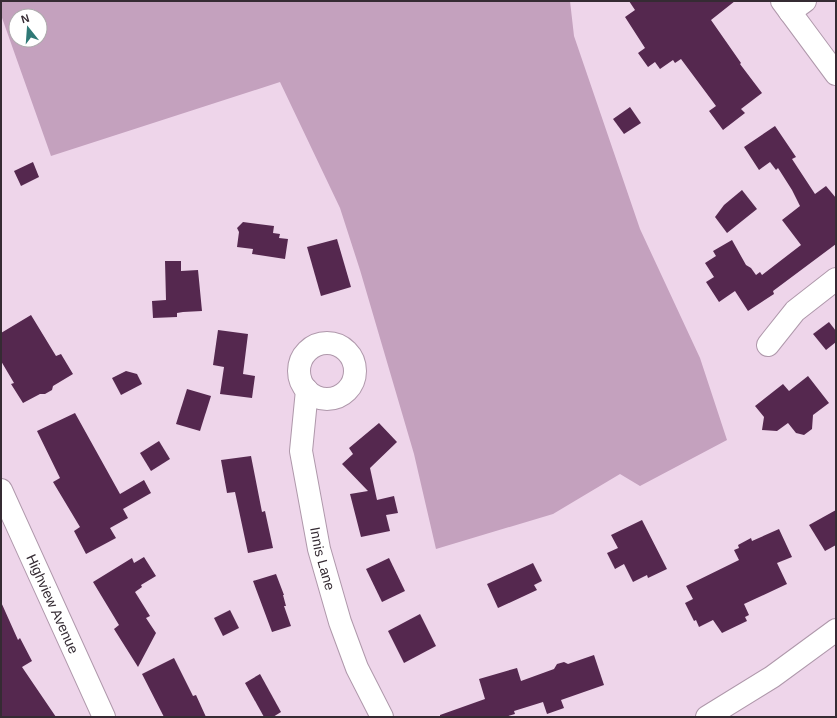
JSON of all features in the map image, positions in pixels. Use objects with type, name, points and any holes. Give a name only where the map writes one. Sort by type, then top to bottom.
[{"type":"street","points":[[793,5],[836,74]]},
{"type":"street","points":[[768,344],[795,311],[836,278]]},
{"type":"street","name":"Innis Lane","points":[[307,390],[302,426],[301,451],[319,549],[340,622],[357,668],[382,717]]},
{"type":"street","name":"Highview Avenue","points":[[1,490],[104,717]]},
{"type":"street","points":[[707,717],[772,677],[836,630]]},
{"type":"shaded area","points":[[1,1],[570,1],[574,36],[640,229],[700,358],[727,440],[640,486],[620,474],[553,514],[436,549],[414,454],[360,270],[340,208],[280,82],[51,156],[13,48],[48,48],[48,8],[8,8],[8,35],[1,15]]},
{"type":"building","points":[[629,1],[735,1],[711,20],[741,63],[740,64],[762,93],[741,109],[745,113],[723,130],[709,111],[716,106],[681,59],[675,63],[673,60],[660,69],[655,62],[648,67],[638,53],[645,48],[625,17],[635,10]]},
{"type":"building","points":[[630,107],[641,123],[624,134],[613,119]]},
{"type":"building","points":[[775,126],[796,157],[792,159],[815,194],[826,186],[836,198],[836,244],[773,291],[774,294],[748,311],[735,291],[719,302],[706,282],[714,277],[705,263],[716,256],[713,251],[732,240],[746,265],[751,268],[756,275],[760,272],[762,275],[801,245],[782,220],[800,206],[792,190],[778,168],[776,170],[770,162],[759,170],[744,147]]},
{"type":"building","points":[[33,162],[39,177],[21,186],[14,171]]},
{"type":"building","points":[[742,190],[757,209],[727,233],[715,217],[724,205]]},
{"type":"building","points":[[243,222],[274,226],[273,233],[280,234],[279,238],[288,239],[285,259],[252,254],[253,249],[237,247],[239,232],[237,228]]},
{"type":"building","points":[[337,239],[351,287],[321,296],[307,247]]},
{"type":"building","points":[[165,261],[181,261],[181,271],[198,270],[202,311],[177,313],[177,317],[153,318],[152,301],[166,300]]},
{"type":"building","points":[[31,315],[56,356],[61,354],[73,374],[53,386],[52,390],[45,394],[40,394],[23,403],[11,384],[14,383],[1,361],[1,333]]},
{"type":"building","points":[[829,322],[836,331],[836,342],[826,350],[813,334]]},
{"type":"building","points":[[218,330],[248,334],[243,374],[255,376],[252,398],[220,394],[224,367],[213,365]]},
{"type":"building","points":[[126,371],[137,374],[142,384],[121,395],[112,378]]},
{"type":"building","points":[[808,376],[829,403],[813,415],[812,429],[804,435],[796,433],[788,423],[777,431],[762,430],[764,417],[755,406],[783,384],[789,391]]},
{"type":"building","points":[[187,389],[211,396],[200,431],[176,424]]},
{"type":"building","points":[[75,413],[120,494],[144,480],[151,493],[123,509],[128,518],[110,528],[116,538],[86,554],[74,531],[80,527],[53,482],[60,478],[37,431]]},
{"type":"building","points":[[379,423],[397,442],[370,468],[377,500],[394,496],[398,513],[386,515],[390,531],[361,537],[350,494],[368,491],[342,464],[353,454],[349,448]]},
{"type":"building","points":[[159,441],[170,459],[151,471],[140,453]]},
{"type":"building","points":[[251,456],[262,512],[265,511],[273,548],[248,553],[235,492],[227,493],[221,460]]},
{"type":"building","points":[[836,510],[836,545],[825,551],[809,525]]},
{"type":"building","points":[[642,520],[667,569],[648,578],[647,575],[633,582],[624,564],[615,569],[607,553],[618,548],[611,535]]},
{"type":"building","points":[[779,529],[792,557],[777,563],[787,584],[744,604],[749,615],[745,617],[747,621],[722,633],[713,620],[699,627],[696,620],[694,621],[685,603],[693,599],[686,586],[739,560],[734,550],[739,548],[738,545],[751,538],[752,541]]},
{"type":"building","points":[[144,557],[156,576],[141,585],[142,587],[135,592],[150,616],[146,618],[156,633],[138,667],[114,629],[119,625],[93,582],[132,558],[134,563]]},
{"type":"building","points":[[389,558],[405,591],[382,602],[366,569]]},
{"type":"building","points":[[533,563],[542,581],[534,585],[537,590],[498,608],[487,584]]},
{"type":"building","points":[[276,574],[284,595],[286,606],[284,606],[291,626],[272,632],[253,581]]},
{"type":"building","points":[[1,602],[18,640],[20,638],[32,661],[22,667],[56,717],[1,717]]},
{"type":"building","points":[[230,610],[239,628],[223,636],[214,618]]},
{"type":"building","points":[[420,614],[436,646],[404,663],[388,631]]},
{"type":"building","points":[[594,655],[604,685],[561,700],[564,708],[547,714],[543,702],[514,711],[515,714],[505,717],[440,717],[440,715],[485,699],[479,679],[517,668],[521,681],[554,669],[557,664],[564,662],[568,664]]},
{"type":"building","points":[[174,658],[193,696],[196,695],[206,717],[164,717],[142,674]]},
{"type":"building","points":[[260,674],[281,712],[273,717],[264,717],[245,683]]}]
